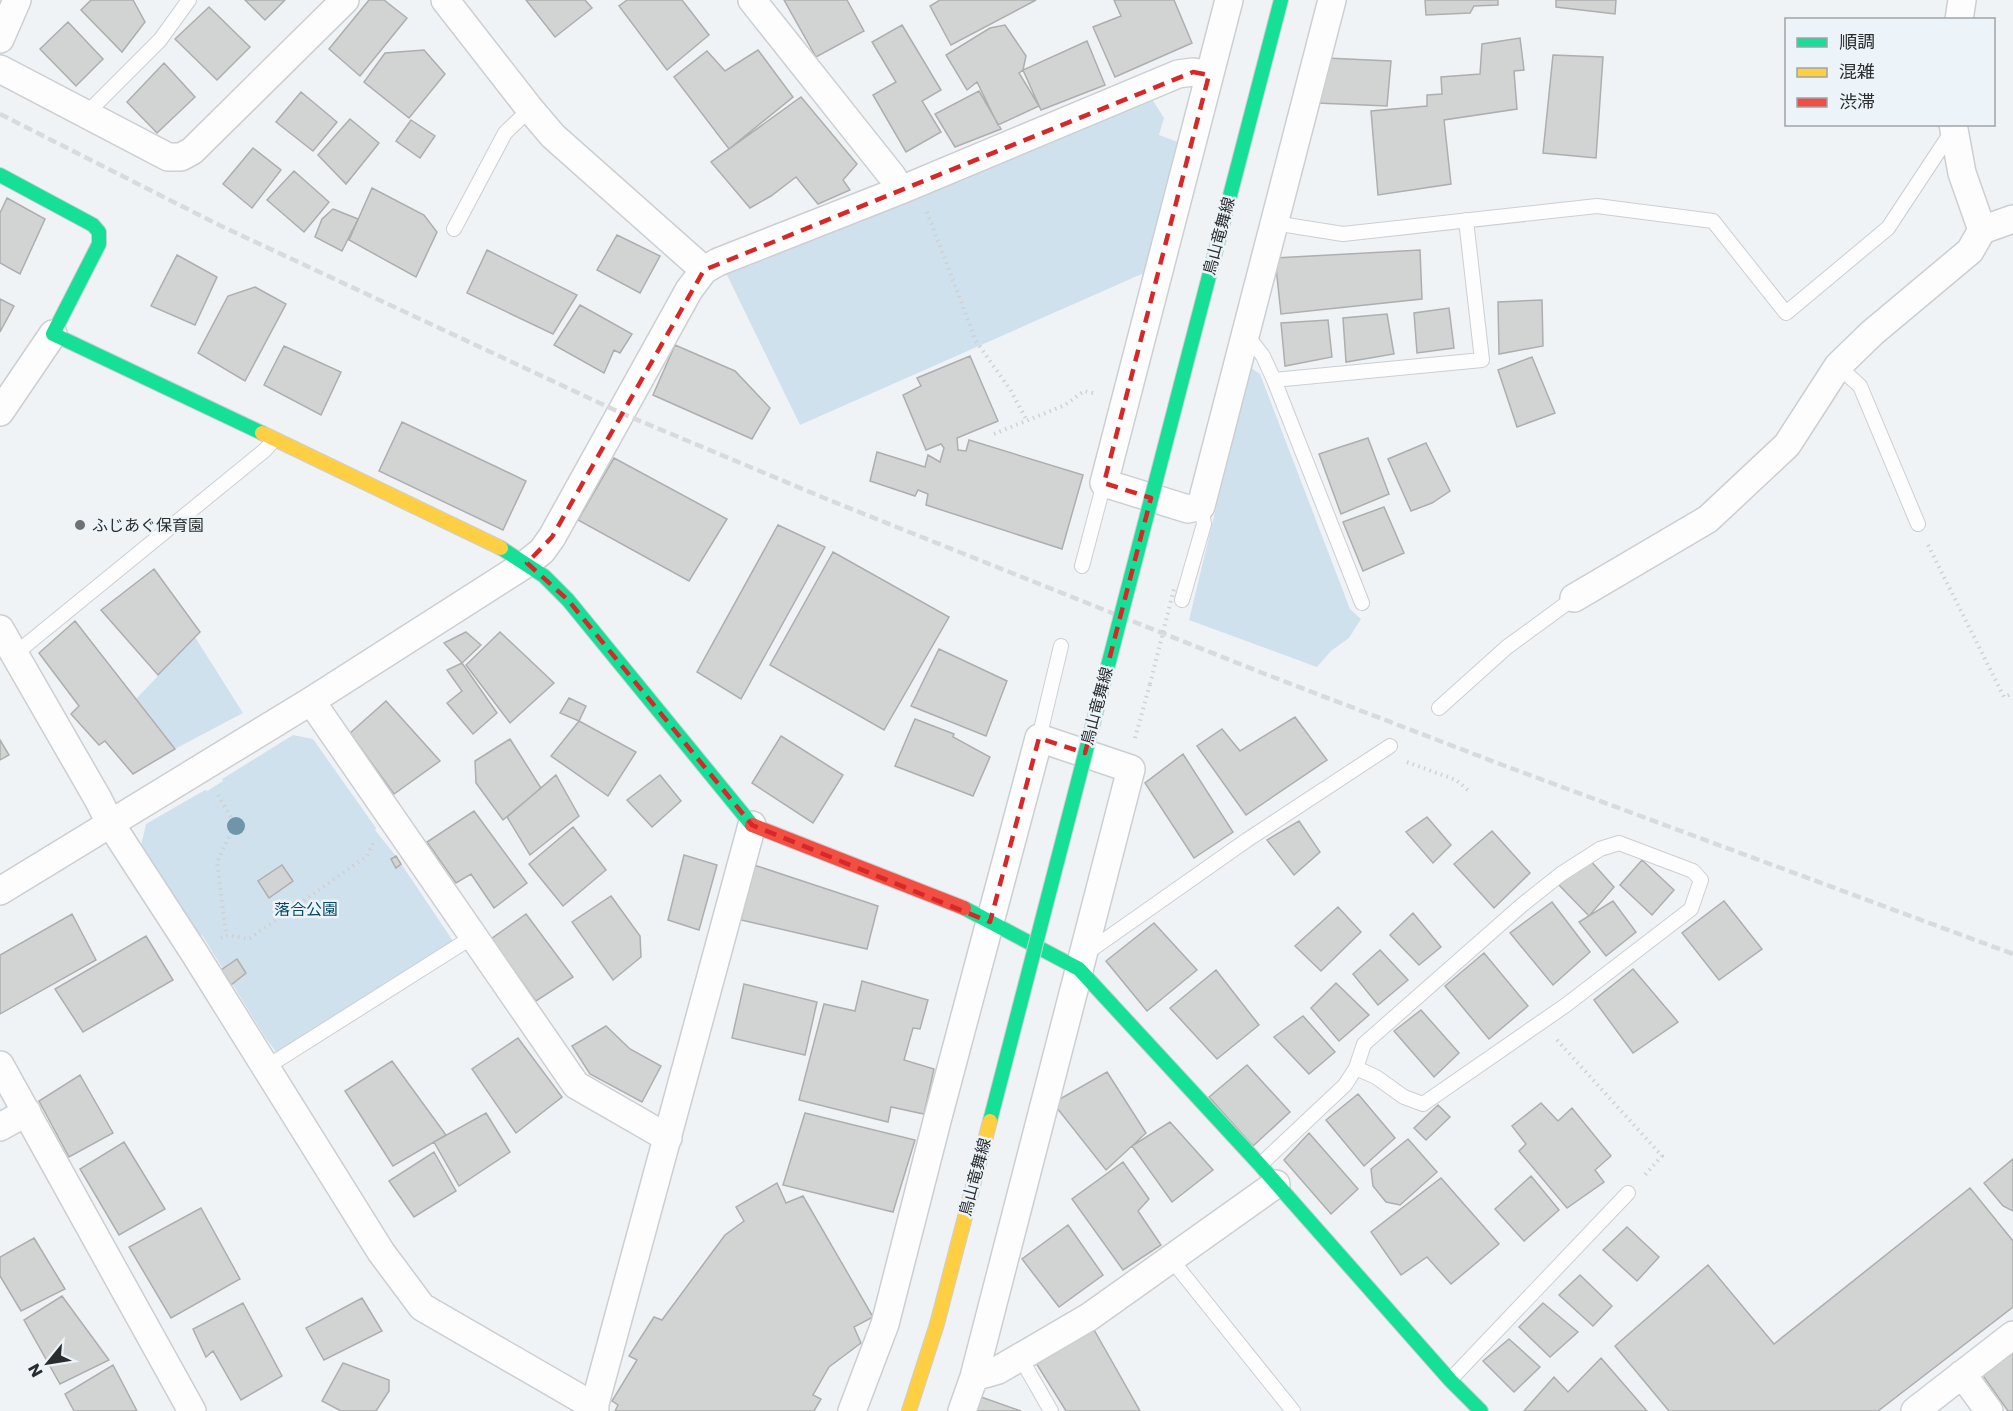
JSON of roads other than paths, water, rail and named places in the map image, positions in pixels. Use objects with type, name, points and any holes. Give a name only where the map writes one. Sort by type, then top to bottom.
[{"type":"street","points":[[0,39],[17,0]]},
{"type":"street","points":[[0,69],[168,157],[181,157],[192,151],[345,0]]},
{"type":"street","points":[[445,0],[553,136],[704,270]]},
{"type":"street","points":[[752,0],[892,176],[907,188]]},
{"type":"street","points":[[1229,0],[1104,483],[1188,509],[1201,506],[1332,0]]},
{"type":"street","name":"鳥山竜舞線","points":[[909,1411],[937,1324],[1281,0]]},
{"type":"street","points":[[1959,18],[1962,0]]},
{"type":"street","points":[[0,891],[310,701],[527,563],[542,551],[552,537],[689,290],[704,270],[718,262],[907,188],[1178,74],[1193,72],[1209,75]]},
{"type":"street","points":[[1953,127],[1962,173],[1982,230]]},
{"type":"street","points":[[0,174],[93,225],[99,232],[99,244],[53,334],[0,412]]},
{"type":"street","points":[[1574,598],[1708,519],[1787,445],[1838,366],[1872,333],[1970,251],[1982,230],[2013,219]]},
{"type":"street","points":[[53,334],[476,535],[527,563],[547,578],[568,600],[752,825],[973,912],[990,922],[1082,962],[1450,1380],[1481,1411]]},
{"type":"street","points":[[0,629],[110,823],[195,954],[381,1252],[422,1307],[594,1409],[752,825]]},
{"type":"street","points":[[310,701],[576,1085],[668,1137]]},
{"type":"street","points":[[852,1411],[885,1324],[1039,738],[1131,769],[974,1377],[962,1411]]},
{"type":"street","points":[[0,1065],[192,1411]]},
{"type":"street","points":[[0,1127],[27,1112]]},
{"type":"street","points":[[974,1377],[998,1370],[1089,1317],[1170,1259],[1268,1175]]},
{"type":"street","points":[[1915,1411],[2013,1335]]},
{"type":"street","points":[[1962,1374],[1989,1411]]},
{"type":"lane","points":[[86,114],[160,40],[189,0]]},
{"type":"lane","points":[[454,229],[505,133],[530,109]]},
{"type":"lane","points":[[1274,223],[1343,234],[1597,206],[1713,221],[1786,313],[1888,228],[1953,127]]},
{"type":"lane","points":[[1274,380],[1482,360],[1466,220]]},
{"type":"lane","points":[[1245,333],[1263,356],[1274,380],[1362,603]]},
{"type":"lane","points":[[1838,366],[1860,386],[1918,524]]},
{"type":"lane","points":[[15,654],[265,450],[274,440]]},
{"type":"lane","points":[[1082,566],[1104,483]]},
{"type":"lane","points":[[1178,594],[1204,524],[1201,506]]},
{"type":"lane","points":[[1439,708],[1507,647],[1574,598]]},
{"type":"lane","points":[[1039,738],[1061,646]]},
{"type":"lane","points":[[1082,962],[1247,840],[1390,746]]},
{"type":"lane","points":[[1268,1175],[1345,1085],[1356,1068],[1364,1044],[1522,905],[1561,874],[1600,849],[1618,843],[1693,871],[1701,880],[1691,909],[1541,1022],[1423,1104],[1404,1097],[1376,1077],[1356,1068]]},
{"type":"lane","points":[[265,1068],[474,936]]},
{"type":"lane","points":[[1450,1380],[1628,1193]]},
{"type":"lane","points":[[1170,1259],[1293,1411]]},
{"type":"lane","points":[[1020,1357],[1051,1411]]},
{"type":"railway","points":[[0,114],[219,225],[621,413],[829,500],[1265,674],[1500,764],[2013,954]]},
{"type":"place","name":"ふじあぐ保育園","points":[[80,525]]},
{"type":"park label","name":"落合公園","points":[[306,909]]}]
